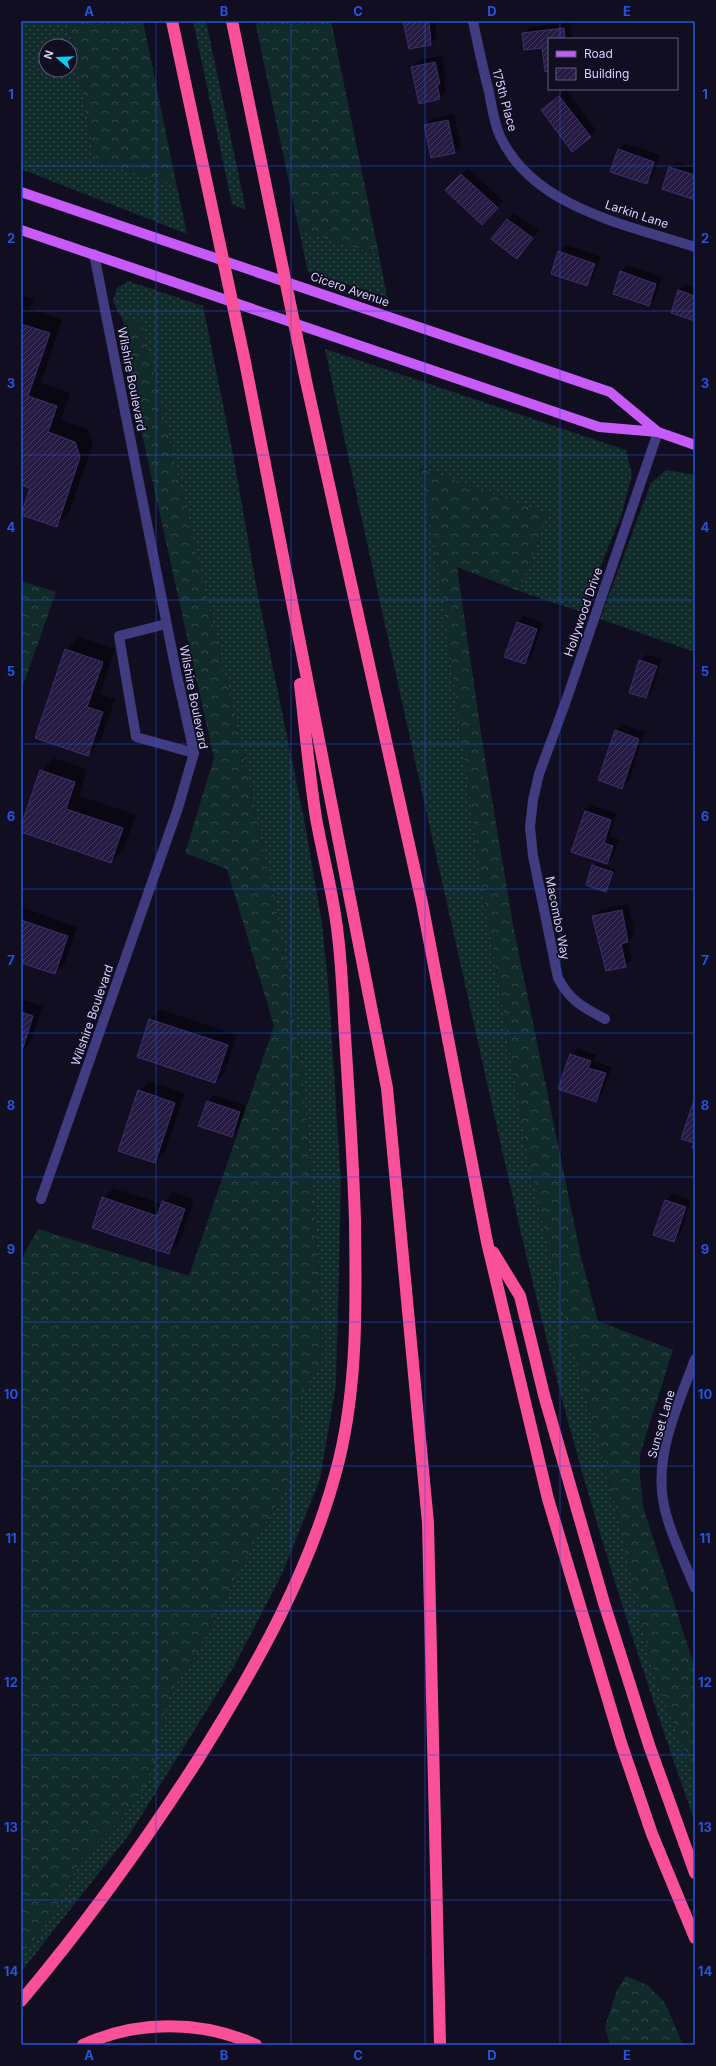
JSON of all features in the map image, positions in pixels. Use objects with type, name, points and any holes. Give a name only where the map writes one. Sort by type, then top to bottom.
[{"type":"highway","points":[[172,21],[245,362],[387,1088],[428,1524],[440,2045]]},
{"type":"highway","points":[[232,21],[306,381],[422,903],[487,1242],[548,1499],[621,1742],[652,1834],[695,1938]]},
{"type":"highway","points":[[21,2001],[58,1958],[110,1889],[164,1812],[226,1714],[261,1653],[305,1565],[339,1460],[347,1416],[355,1352],[353,1171],[338,935],[316,816],[289,589]]},
{"type":"highway","points":[[487,1242],[520,1296],[544,1395],[604,1603],[649,1745],[695,1873]]},
{"type":"highway","points":[[82,2045],[110,2034],[139,2028],[167,2026],[217,2030],[256,2045]]},
{"type":"main road","name":"Cicero Avenue","points":[[21,192],[610,392],[658,432]]},
{"type":"main road","name":"Cicero Avenue","points":[[21,230],[599,427],[658,432],[695,445]]},
{"type":"street","name":"175th Place","points":[[473,21],[500,136],[511,155],[526,172],[544,188],[571,204]]},
{"type":"street","name":"Larkin Lane","points":[[571,204],[695,247]]},
{"type":"street","name":"Wilshire Boulevard","points":[[41,1199],[178,808],[194,753],[166,624],[94,254]]},
{"type":"street","name":"Hollywood Drive","points":[[533,800],[539,774],[566,701],[658,432]]},
{"type":"street","points":[[166,624],[119,636],[136,737],[194,753]]},
{"type":"street","name":"Macombo Way","points":[[533,800],[530,827],[533,856],[558,978],[568,995],[605,1019]]},
{"type":"street","name":"Sunset Lane","points":[[695,1359],[672,1424],[662,1466],[661,1481],[667,1514],[695,1588]]},
{"type":"green space","points":[[21,21],[68,21],[71,38],[38,38],[38,78],[78,78],[78,71],[96,161],[177,187],[187,234],[21,169]]},
{"type":"green space","points":[[68,21],[143,21],[177,187],[96,161],[78,71],[78,38],[71,38]]},
{"type":"green space","points":[[193,21],[206,21],[246,210],[232,204]]},
{"type":"green space","points":[[255,21],[331,21],[379,255],[299,230]]},
{"type":"green space","points":[[299,230],[379,255],[387,297],[308,272]]},
{"type":"green space","points":[[128,281],[203,306],[232,449],[258,595],[304,819],[322,923],[329,993],[341,1185],[336,1385],[320,1479],[282,1574],[233,1668],[131,1832],[21,1972],[21,1956],[48,1922],[81,1860],[123,1817],[158,1740],[170,1693],[198,1652],[256,1538],[284,1493],[302,1428],[298,1399],[322,1362],[321,1297],[302,1068],[277,913],[235,718],[141,320],[124,323],[113,301],[117,288]]},
{"type":"green space","points":[[141,319],[235,718],[277,913],[302,1068],[321,1297],[322,1362],[298,1399],[302,1428],[284,1493],[256,1538],[198,1652],[170,1693],[148,1781],[123,1817],[81,1860],[48,1922],[21,1956],[21,1260],[38,1229],[189,1276],[274,1026],[227,869],[185,853],[214,758],[123,348],[124,323]]},
{"type":"green space","points":[[325,349],[626,450],[632,475],[621,516],[582,612],[519,591],[548,514],[420,468],[437,558],[482,885],[529,1163],[567,1329],[614,1500],[652,1667],[695,1780],[695,1822],[641,1665],[608,1559],[548,1346],[393,662]]},
{"type":"green space","points":[[420,468],[548,514],[519,591],[457,567],[482,740],[514,930],[581,1257],[598,1321],[673,1350],[640,1454],[640,1476],[643,1507],[695,1668],[695,1780],[652,1667],[614,1500],[567,1329],[529,1163],[482,885],[437,558]]},
{"type":"green space","points":[[666,470],[695,475],[695,652],[600,619],[651,483]]},
{"type":"green space","points":[[21,581],[56,592],[21,691]]},
{"type":"green space","points":[[626,1976],[647,1985],[665,2003],[683,2045],[610,2045],[605,2027],[617,1990]]},
{"type":"building","points":[[403,21],[429,21],[431,45],[409,49]]},
{"type":"building","points":[[564,28],[565,38],[548,38],[548,71],[545,72],[542,48],[524,50],[522,33]]},
{"type":"building","points":[[435,62],[440,84],[437,84],[440,99],[419,104],[411,67]]},
{"type":"building","points":[[559,96],[591,137],[572,152],[541,110]]},
{"type":"building","points":[[448,120],[455,153],[431,158],[424,125]]},
{"type":"building","points":[[618,149],[654,162],[647,184],[610,172]]},
{"type":"building","points":[[669,167],[695,175],[695,200],[662,189]]},
{"type":"building","points":[[461,174],[498,208],[482,225],[445,190]]},
{"type":"building","points":[[507,219],[533,238],[517,259],[491,239]]},
{"type":"building","points":[[558,251],[595,264],[587,286],[551,274]]},
{"type":"building","points":[[620,271],[656,284],[649,306],[613,294]]},
{"type":"building","points":[[678,290],[695,296],[695,321],[671,313]]},
{"type":"building","points":[[21,324],[50,333],[28,396],[57,406],[48,432],[75,442],[80,457],[57,527],[21,515],[30,488],[21,485]]},
{"type":"building","points":[[517,622],[537,629],[525,664],[504,657]]},
{"type":"building","points":[[65,649],[103,662],[87,707],[103,712],[88,756],[35,738]]},
{"type":"building","points":[[639,660],[657,666],[646,698],[629,693]]},
{"type":"building","points":[[615,730],[639,739],[622,789],[598,780]]},
{"type":"building","points":[[40,770],[75,782],[66,809],[123,828],[111,863],[21,832],[21,826]]},
{"type":"building","points":[[585,811],[611,820],[604,843],[613,846],[607,864],[571,852]]},
{"type":"building","points":[[592,865],[613,872],[606,892],[586,885]]},
{"type":"building","points":[[622,910],[628,942],[621,944],[626,967],[606,971],[592,916]]},
{"type":"building","points":[[21,920],[68,936],[55,974],[21,963]]},
{"type":"building","points":[[21,1012],[33,1016],[21,1054]]},
{"type":"building","points":[[149,1019],[228,1045],[215,1083],[137,1057]]},
{"type":"building","points":[[570,1054],[591,1061],[588,1068],[606,1073],[596,1102],[558,1089]]},
{"type":"building","points":[[138,1090],[175,1103],[155,1163],[118,1151]]},
{"type":"building","points":[[695,1097],[695,1149],[692,1148],[694,1143],[681,1139]]},
{"type":"building","points":[[207,1101],[240,1112],[232,1137],[198,1126]]},
{"type":"building","points":[[102,1197],[157,1216],[162,1201],[185,1209],[169,1254],[92,1228]]},
{"type":"building","points":[[665,1200],[686,1207],[674,1242],[653,1235]]}]
